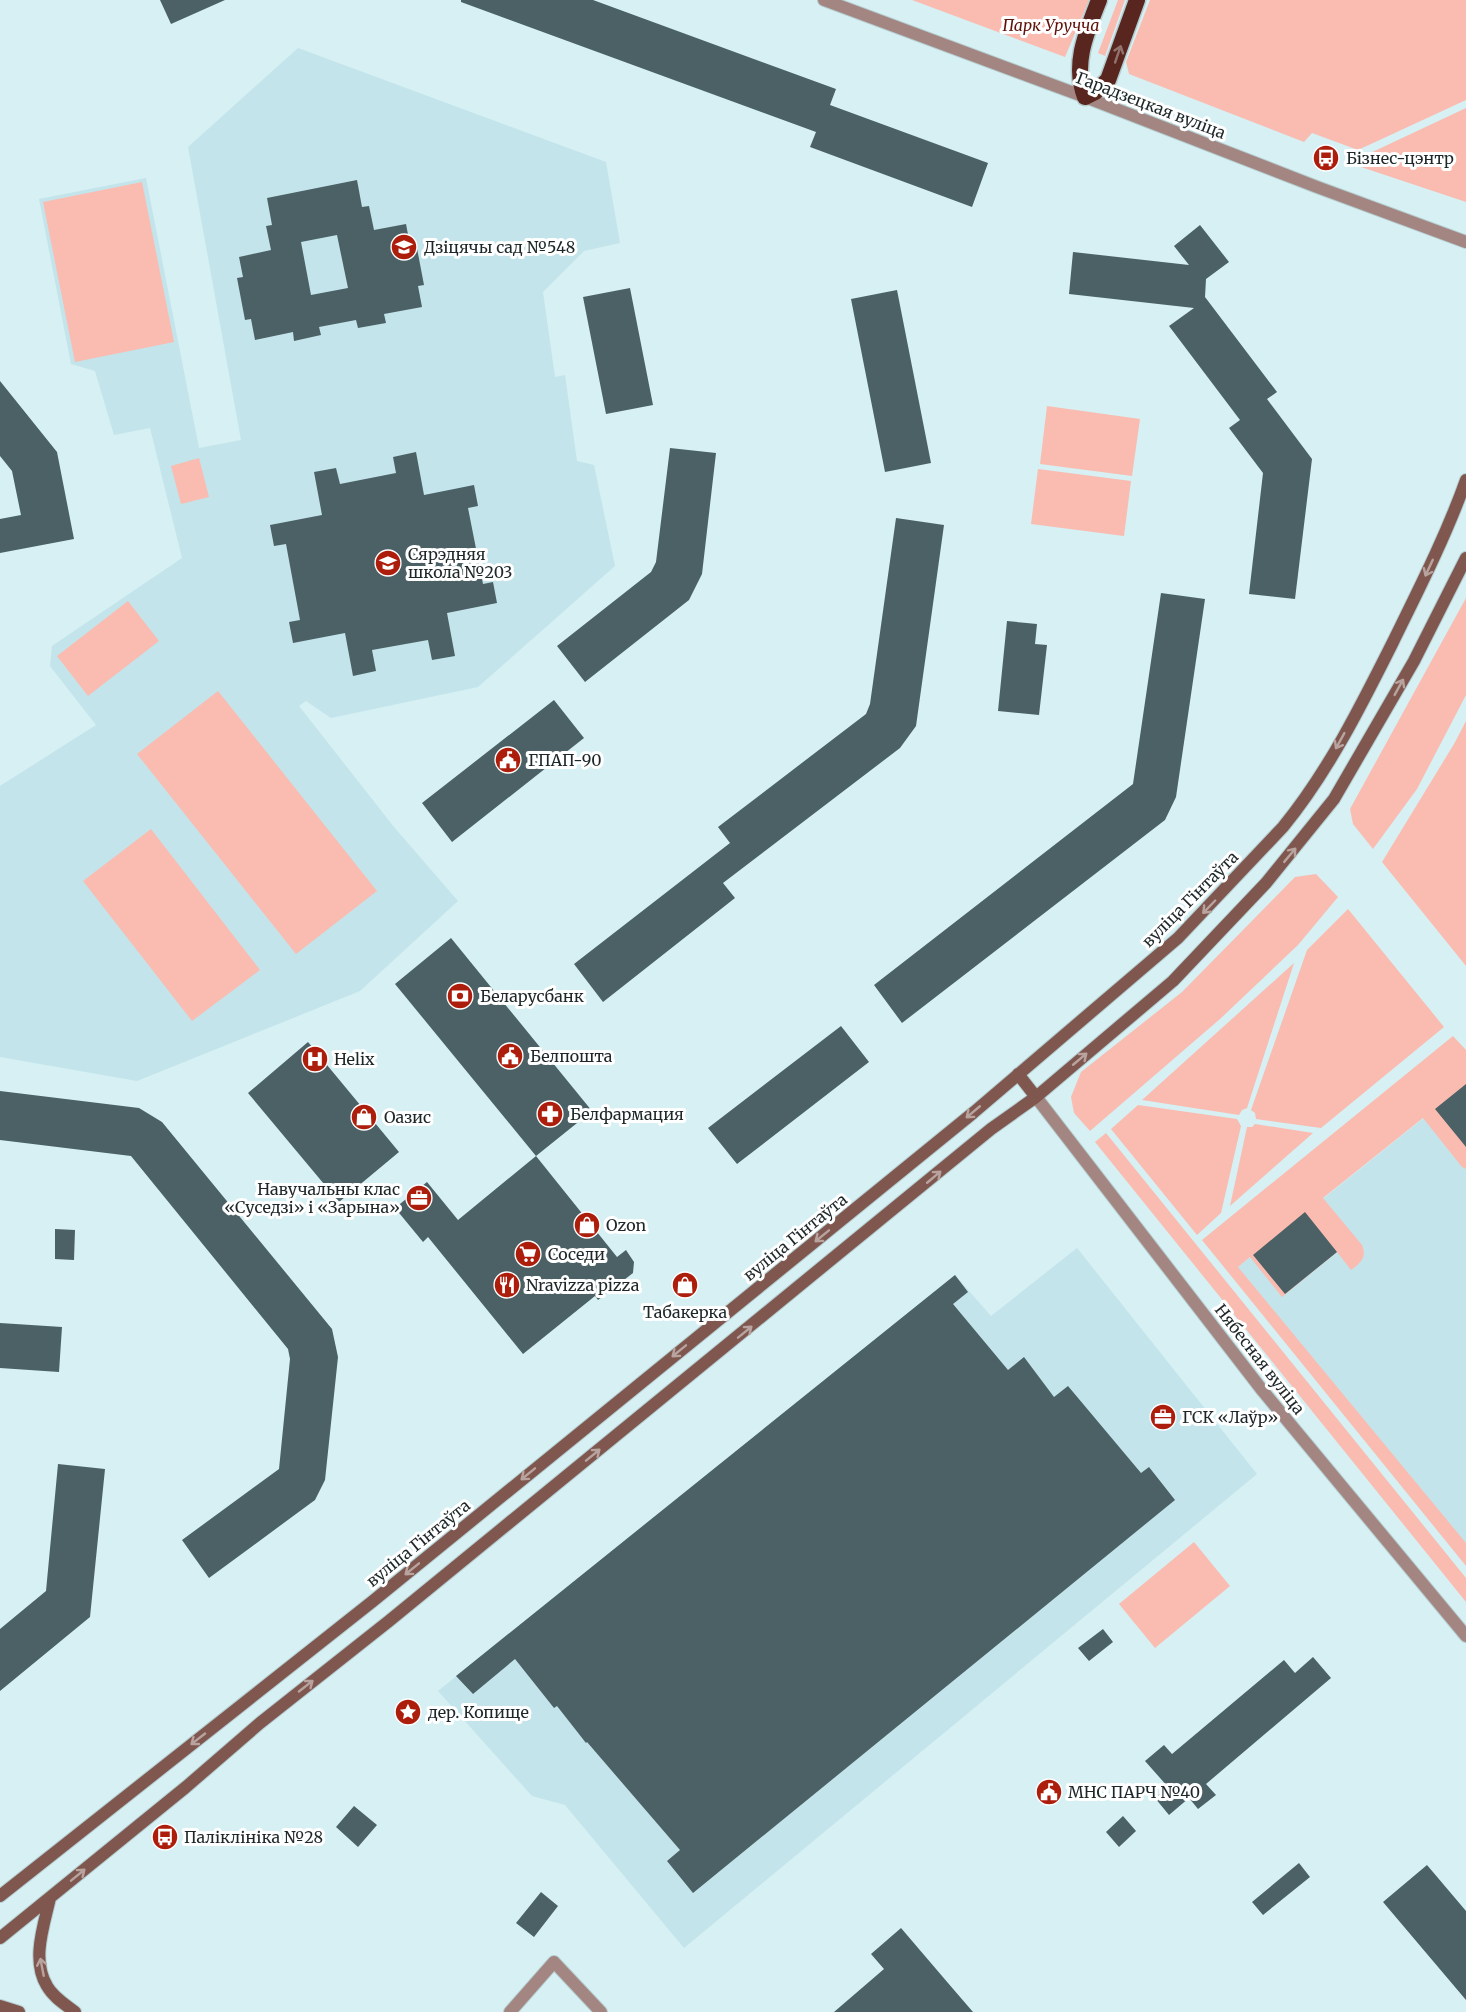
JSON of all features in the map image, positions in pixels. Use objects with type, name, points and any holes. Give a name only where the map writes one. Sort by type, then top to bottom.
[{"type":"highway","points":[[1099,0],[1080,60],[1080,77],[1085,97],[1095,92],[1108,80],[1137,0]]},
{"type":"main road","name":"вуліца Гінтаўта","points":[[0,1896],[373,1601],[810,1246],[1178,938],[1298,809],[1327,764],[1372,684],[1454,515],[1466,480]]},
{"type":"main road","points":[[0,1938],[186,1787],[260,1723],[389,1621],[991,1129],[1036,1097],[1173,981],[1266,883],[1334,799],[1381,720],[1466,558]]},
{"type":"main road","points":[[1018,1074],[1036,1097]]},
{"type":"main road","points":[[50,1898],[39,1948],[42,1972],[47,1987],[75,2012]]},
{"type":"main road","points":[[0,2006],[20,2012]]},
{"type":"street","name":"Гарадзецкая вуліца","points":[[824,0],[1466,242]]},
{"type":"street","name":"Нябесная вуліца","points":[[1036,1097],[1262,1390],[1466,1636]]},
{"type":"street","points":[[510,2012],[554,1962],[601,2012]]},
{"type":"shaded area","points":[[298,48],[606,162],[620,243],[584,251],[543,292],[555,377],[565,375],[577,461],[594,465],[615,566],[478,687],[331,718],[306,701],[299,706],[394,827],[458,901],[360,991],[137,1081],[0,1057],[0,786],[96,725],[50,666],[52,646],[182,558],[150,428],[114,435],[95,371],[71,364],[39,199],[146,178],[199,448],[241,440],[188,147]]},
{"type":"shaded area","points":[[1466,1084],[1466,1557],[1234,1270]]},
{"type":"shaded area","points":[[1077,1248],[1257,1474],[684,1948],[565,1805],[532,1796],[438,1691],[955,1275],[991,1316]]},
{"type":"green space","name":"Парк Уручча","points":[[912,0],[1089,0],[1065,57]]},
{"type":"green space","points":[[1118,0],[1125,0],[1105,56],[1098,53]]},
{"type":"green space","points":[[1150,0],[1466,0],[1466,100],[1358,150],[1312,133],[1304,142],[1129,74],[1126,62]]},
{"type":"green space","points":[[1466,108],[1466,202],[1349,163]]},
{"type":"green space","points":[[142,182],[174,342],[75,362],[43,202]]},
{"type":"green space","points":[[1047,406],[1140,419],[1132,476],[1040,464]]},
{"type":"green space","points":[[199,458],[209,497],[181,504],[171,466]]},
{"type":"green space","points":[[1038,469],[1131,481],[1124,536],[1031,524]]},
{"type":"green space","points":[[1466,598],[1466,695],[1417,789],[1373,849],[1353,824],[1350,809]]},
{"type":"green space","points":[[128,601],[159,641],[88,696],[57,656]]},
{"type":"green space","points":[[218,691],[377,891],[296,954],[137,754]]},
{"type":"green space","points":[[1466,721],[1466,966],[1382,862]]},
{"type":"green space","points":[[151,829],[260,970],[192,1021],[83,881]]},
{"type":"green space","points":[[1316,874],[1338,897],[1298,945],[1220,1019],[1090,1131],[1074,1113],[1071,1097],[1081,1072],[1182,992],[1295,877]]},
{"type":"green space","points":[[1348,909],[1444,1027],[1321,1128],[1256,1119],[1255,1113],[1251,1110],[1307,950]]},
{"type":"green space","points":[[1294,963],[1247,1108],[1239,1115],[1142,1100]]},
{"type":"green space","points":[[1453,1036],[1466,1050],[1466,1169],[1423,1118],[1323,1198],[1362,1245],[1363,1257],[1355,1267],[1351,1270],[1337,1252],[1282,1297],[1250,1257],[1238,1267],[1466,1543],[1466,1566],[1202,1240]]},
{"type":"green space","points":[[1138,1105],[1237,1119],[1241,1126],[1221,1213],[1197,1235],[1111,1129]]},
{"type":"green space","points":[[1255,1124],[1313,1133],[1230,1206],[1247,1127]]},
{"type":"green space","points":[[1106,1133],[1466,1578],[1466,1602],[1095,1142]]},
{"type":"green space","points":[[1194,1542],[1230,1586],[1155,1648],[1119,1604]]},
{"type":"building","points":[[160,0],[225,0],[171,24]]},
{"type":"building","points":[[461,0],[593,0],[836,89],[830,105],[988,163],[972,207],[810,147],[816,132],[461,2]]},
{"type":"building","points":[[357,180],[362,207],[369,206],[374,230],[406,224],[410,245],[416,243],[424,285],[418,286],[422,307],[384,314],[386,323],[358,328],[356,320],[319,327],[321,335],[294,341],[293,332],[255,340],[251,319],[245,320],[237,278],[243,277],[239,257],[271,250],[266,226],[272,225],[267,198]],"holes":[[[337,235],[348,288],[311,295],[301,242]]]},
{"type":"building","points":[[1200,225],[1229,262],[1206,279],[1205,297],[1277,392],[1267,399],[1312,459],[1295,599],[1249,594],[1263,473],[1229,428],[1240,420],[1169,326],[1194,308],[1069,294],[1073,252],[1189,265],[1174,246]]},
{"type":"building","points":[[630,288],[653,405],[606,414],[583,297]]},
{"type":"building","points":[[897,290],[931,463],[885,472],[851,299]]},
{"type":"building","points":[[0,381],[57,452],[74,539],[0,553],[0,519],[21,515],[12,471],[0,456]]},
{"type":"building","points":[[670,448],[716,453],[702,574],[689,600],[585,682],[557,646],[651,572],[656,562]]},
{"type":"building","points":[[416,452],[424,495],[474,485],[478,506],[468,508],[483,584],[493,582],[497,603],[447,613],[455,656],[432,660],[428,640],[372,650],[376,671],[353,676],[345,633],[293,643],[289,622],[300,620],[286,544],[274,546],[270,525],[322,515],[314,472],[336,468],[340,484],[396,473],[393,457]]},
{"type":"building","points":[[896,518],[944,525],[916,726],[900,748],[723,883],[735,898],[603,1002],[574,964],[730,843],[718,827],[866,714],[870,704]]},
{"type":"building","points":[[1161,593],[1205,599],[1176,797],[1165,820],[902,1023],[874,985],[1133,784]]},
{"type":"building","points":[[1007,621],[1037,624],[1035,644],[1047,645],[1039,715],[998,711]]},
{"type":"building","points":[[554,700],[584,738],[452,842],[422,803]]},
{"type":"building","points":[[451,938],[592,1111],[536,1156],[395,984]]},
{"type":"building","points":[[841,1026],[869,1062],[737,1164],[708,1128]]},
{"type":"building","points":[[308,1042],[399,1152],[339,1202],[248,1093]]},
{"type":"building","points":[[1466,1084],[1466,1147],[1435,1109]]},
{"type":"building","points":[[0,1091],[139,1108],[162,1122],[332,1329],[338,1357],[325,1480],[315,1500],[209,1578],[182,1540],[279,1469],[290,1359],[288,1349],[131,1156],[0,1140]]},
{"type":"building","name":"Соседи","points":[[536,1156],[617,1257],[626,1250],[634,1262],[633,1273],[598,1300],[595,1296],[523,1354],[428,1237],[423,1242],[395,1208],[427,1182],[458,1220]]},
{"type":"building","points":[[1305,1212],[1337,1252],[1285,1294],[1253,1255]]},
{"type":"building","points":[[55,1229],[75,1230],[74,1260],[55,1259]]},
{"type":"building","points":[[955,1275],[968,1292],[953,1304],[1008,1370],[1024,1357],[1054,1397],[1068,1386],[1141,1473],[1149,1467],[1175,1500],[693,1893],[667,1861],[680,1850],[586,1743],[557,1706],[554,1708],[515,1659],[473,1694],[456,1676]]},
{"type":"building","points":[[0,1323],[62,1327],[59,1372],[0,1368]]},
{"type":"building","points":[[58,1464],[105,1469],[90,1617],[0,1691],[0,1629],[46,1591]]},
{"type":"building","points":[[1103,1629],[1113,1642],[1089,1661],[1078,1648]]},
{"type":"building","points":[[1313,1657],[1331,1678],[1206,1784],[1216,1795],[1198,1809],[1189,1798],[1169,1815],[1155,1798],[1168,1787],[1145,1761],[1164,1745],[1172,1754],[1284,1660],[1295,1673]]},
{"type":"building","points":[[354,1806],[377,1825],[358,1847],[336,1827]]},
{"type":"building","points":[[1123,1816],[1136,1831],[1119,1847],[1106,1832]]},
{"type":"building","points":[[1299,1863],[1310,1877],[1263,1915],[1252,1902]]},
{"type":"building","points":[[1427,1865],[1466,1911],[1466,2000],[1383,1902]]},
{"type":"building","points":[[541,1892],[558,1906],[534,1937],[516,1923]]},
{"type":"building","points":[[901,1928],[973,2012],[834,2012],[884,1969],[871,1954]]},
{"type":"place","name":"Бізнес-цэнтр","points":[[1326,158]]},
{"type":"place","name":"Дзіцячы сад №548","points":[[404,247]]},
{"type":"place","name":"Сярэдняя школа №203","points":[[388,563]]},
{"type":"place","name":"ГПАП-90","points":[[508,760]]},
{"type":"place","name":"Беларусбанк","points":[[460,996]]},
{"type":"place","name":"Белпошта","points":[[510,1056]]},
{"type":"place","name":"Helix","points":[[315,1059]]},
{"type":"place","name":"Белфармация","points":[[550,1114]]},
{"type":"place","name":"Оазис","points":[[364,1117]]},
{"type":"place","name":"Навучальны клас «Суседзі» і «Зарына»","points":[[419,1198]]},
{"type":"place","name":"Ozon","points":[[587,1225]]},
{"type":"place","name":"Соседи","points":[[528,1254]]},
{"type":"place","name":"Nravizza pizza","points":[[507,1285]]},
{"type":"place","name":"Табакерка","points":[[685,1285]]},
{"type":"place","name":"ГСК «Лаўр»","points":[[1163,1417]]},
{"type":"place","name":"дер. Копище","points":[[408,1712]]},
{"type":"place","name":"МНС ПАРЧ №40","points":[[1049,1792]]},
{"type":"place","name":"Паліклініка №28","points":[[165,1837]]}]
